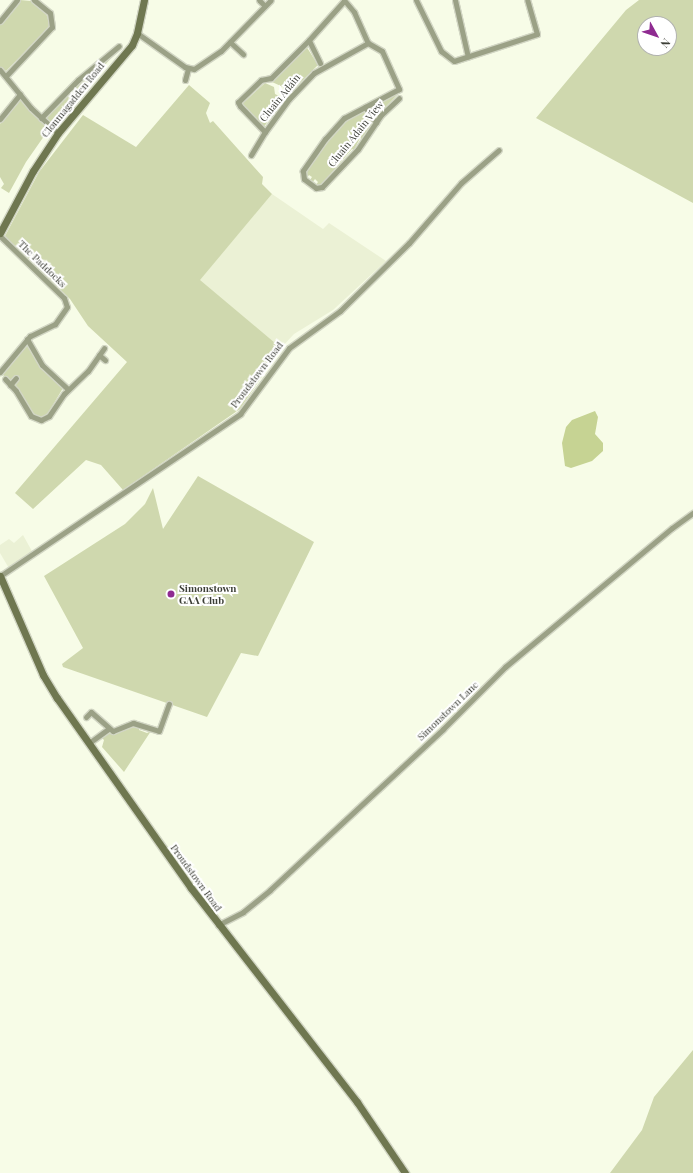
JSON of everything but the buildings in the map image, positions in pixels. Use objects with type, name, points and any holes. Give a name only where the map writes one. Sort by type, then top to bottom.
[{"type":"main road","name":"Clonmagadden Road","points":[[0,234],[33,171],[58,133],[126,53],[137,33],[144,0]]},
{"type":"main road","name":"Proudstown Road","points":[[0,576],[44,675],[89,743],[218,925],[357,1102],[405,1173]]},
{"type":"street","points":[[0,21],[17,0]]},
{"type":"street","points":[[6,76],[52,27],[50,13],[34,0]]},
{"type":"street","points":[[259,0],[265,6]]},
{"type":"street","points":[[137,33],[188,69],[196,68],[208,61],[230,42],[271,0]]},
{"type":"street","points":[[416,0],[441,51],[454,60],[468,57],[537,34],[527,0]]},
{"type":"street","points":[[455,0],[468,57]]},
{"type":"street","points":[[320,63],[309,40],[344,1],[354,12],[368,43]]},
{"type":"street","name":"Cluain Adáin","points":[[309,40],[271,78],[261,80],[238,102],[265,132],[289,99],[314,73],[368,43]]},
{"type":"street","points":[[230,42],[243,54]]},
{"type":"street","name":"Cluain Adain View","points":[[368,43],[382,51],[399,89],[344,118],[329,134],[303,171],[303,177],[316,188],[322,187],[358,149],[376,122],[399,98]]},
{"type":"street","points":[[41,118],[78,80],[119,46]]},
{"type":"street","points":[[185,80],[188,69]]},
{"type":"street","points":[[0,70],[41,118],[58,133]]},
{"type":"street","points":[[0,119],[20,94]]},
{"type":"street","points":[[365,107],[376,122]]},
{"type":"street","points":[[250,155],[265,132]]},
{"type":"street","name":"Proudstown Road","points":[[0,576],[233,420],[246,408],[289,348],[340,311],[409,244],[461,183],[499,150]]},
{"type":"street","name":"The Paddocks","points":[[0,234],[67,302],[65,312],[59,320],[26,339],[0,372]]},
{"type":"street","points":[[26,339],[42,365],[68,389]]},
{"type":"street","points":[[5,379],[31,416],[37,420],[49,416],[68,389],[82,377],[104,348]]},
{"type":"street","points":[[99,356],[105,360]]},
{"type":"street","points":[[10,385],[16,378]]},
{"type":"street","name":"Simonstown Lane","points":[[218,925],[243,912],[270,890],[443,729],[505,667],[672,528],[693,513]]},
{"type":"street","points":[[86,717],[91,712],[108,728],[116,731],[137,723],[159,731],[169,704]]},
{"type":"street","points":[[89,743],[108,728]]},
{"type":"shaded area","points":[[20,0],[31,1],[46,13],[50,26],[6,71],[0,67],[0,24]]},
{"type":"shaded area","points":[[639,0],[693,0],[693,203],[536,118],[626,10]]},
{"type":"shaded area","points":[[306,46],[318,65],[287,96],[283,87],[272,82],[294,61]]},
{"type":"shaded area","points":[[113,56],[61,114],[53,126],[47,119],[47,116],[79,84]]},
{"type":"shaded area","points":[[265,83],[274,87],[275,94],[285,99],[263,128],[242,104]]},
{"type":"shaded area","points":[[189,85],[210,103],[206,113],[210,123],[213,121],[263,177],[262,184],[272,194],[200,280],[281,348],[240,409],[123,490],[101,465],[86,460],[33,509],[15,493],[127,362],[88,326],[70,299],[5,236],[39,172],[83,115],[136,147]]},
{"type":"shaded area","points":[[398,94],[375,118],[369,109],[371,106]]},
{"type":"shaded area","points":[[20,100],[49,129],[26,162],[9,193],[1,188],[4,184],[0,177],[0,124]]},
{"type":"shaded area","points":[[363,111],[372,124],[362,139],[360,138],[354,150],[352,149],[321,185],[316,185],[318,182],[315,179],[312,183],[310,180],[312,177],[309,175],[307,178],[305,172],[336,130],[347,119]]},
{"type":"shaded area","points":[[272,194],[323,229],[329,223],[386,261],[333,310],[294,334],[281,348],[199,280]]},
{"type":"shaded area","points":[[28,346],[40,367],[63,388],[47,415],[39,419],[32,413],[15,386],[18,380],[15,377],[10,381],[3,375],[0,377],[22,350]]},
{"type":"shaded area","points":[[595,411],[598,417],[595,434],[603,443],[603,451],[592,461],[571,468],[565,466],[562,443],[566,427],[572,420]]},
{"type":"shaded area","name":"Simonstown GAA Club","points":[[198,476],[314,542],[258,656],[241,653],[207,717],[63,667],[62,664],[83,648],[44,576],[125,524],[145,504],[153,488],[163,529]]},
{"type":"shaded area","points":[[23,535],[33,553],[10,570],[0,553],[0,545],[9,539],[14,543]]},
{"type":"shaded area","points":[[132,726],[139,726],[139,730],[147,733],[151,731],[124,772],[102,747],[104,740],[101,737],[106,733],[118,733]]},
{"type":"shaded area","points":[[693,1050],[693,1173],[610,1173],[642,1130],[654,1097]]},
{"type":"place","name":"Simonstown GAA Club","points":[[171,594]]}]
